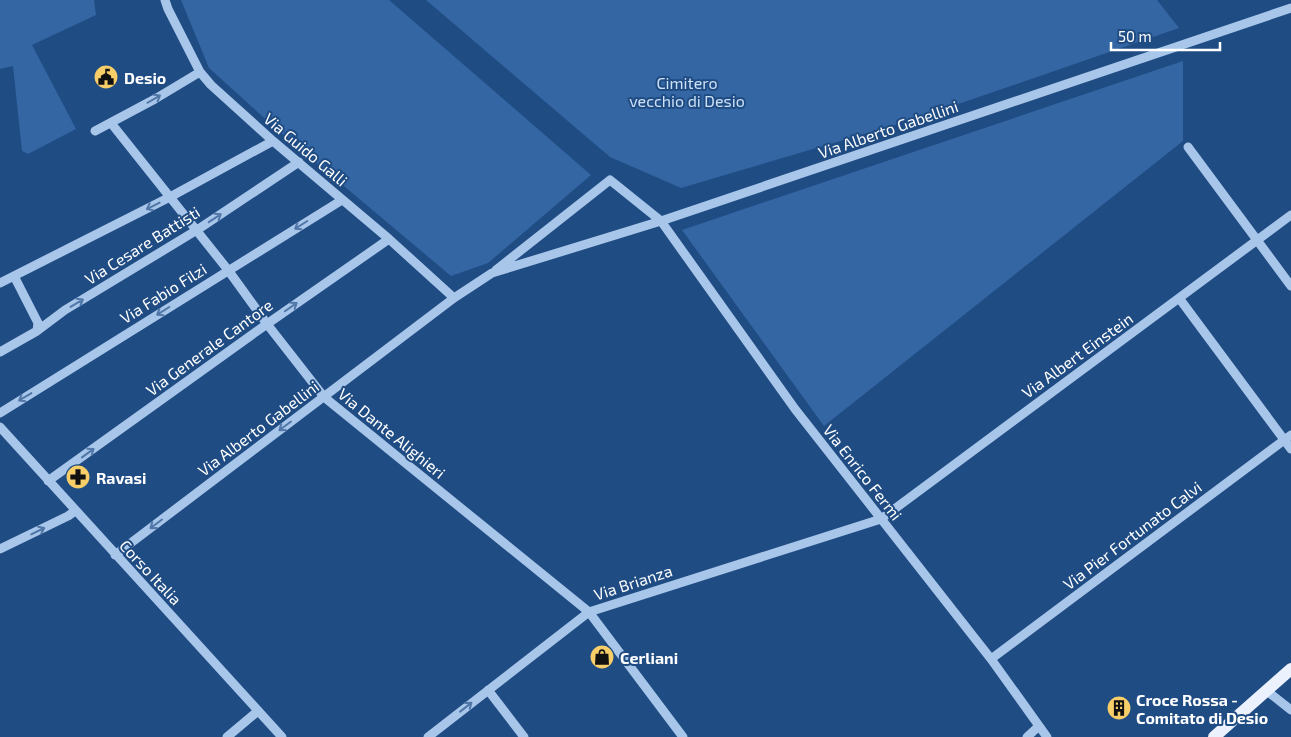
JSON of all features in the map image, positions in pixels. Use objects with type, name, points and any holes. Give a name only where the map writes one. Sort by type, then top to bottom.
[{"type":"main road","points":[[1214,737],[1291,669]]},
{"type":"street","name":"Via Guido Galli","points":[[165,0],[200,72],[228,101],[389,239],[454,298]]},
{"type":"street","name":"Via Alberto Gabellini","points":[[492,273],[661,221],[1291,8]]},
{"type":"street","points":[[94,131],[112,123],[200,72]]},
{"type":"street","name":"Via Dante Alighieri","points":[[112,123],[228,270],[324,397],[589,612],[682,737]]},
{"type":"street","points":[[0,283],[170,197],[273,141]]},
{"type":"street","points":[[1188,147],[1291,286]]},
{"type":"street","name":"Via Cesare Battisti","points":[[0,352],[37,331],[65,310],[197,230],[299,162]]},
{"type":"street","name":"Via Alberto Gabellini","points":[[115,555],[454,298],[492,273],[610,180]]},
{"type":"street","name":"Via Enrico Fermi","points":[[610,180],[661,221],[795,410],[991,660],[1046,737]]},
{"type":"street","name":"Via Fabio Filzi","points":[[0,412],[342,200]]},
{"type":"street","name":"Via Albert Einstein","points":[[881,519],[1291,215]]},
{"type":"street","name":"Via Generale Cantore","points":[[48,481],[389,239]]},
{"type":"street","points":[[14,276],[38,323],[37,331]]},
{"type":"street","points":[[1179,298],[1288,438],[1291,449]]},
{"type":"street","name":"Corso Italia","points":[[0,427],[282,737]]},
{"type":"street","name":"Via Pier Fortunato Calvi","points":[[991,660],[1288,438]]},
{"type":"street","points":[[0,549],[75,511]]},
{"type":"street","name":"Via Brianza","points":[[428,737],[589,612],[881,519]]},
{"type":"street","points":[[488,690],[524,737]]},
{"type":"street","points":[[1266,691],[1291,710]]},
{"type":"street","points":[[227,737],[258,711]]},
{"type":"street","points":[[1027,737],[1039,726]]},
{"type":"green space","points":[[0,0],[94,0],[96,15],[32,45],[76,129],[28,154],[22,151],[13,66],[0,69]]},
{"type":"green space","points":[[181,0],[389,0],[591,175],[488,263],[451,276],[282,134],[209,68]]},
{"type":"green space","name":"Cimitero vecchio di Desio","points":[[426,0],[1157,0],[1179,28],[915,119],[681,188],[610,157]]},
{"type":"green space","points":[[1183,61],[1183,141],[824,426],[682,230]]},
{"type":"place","name":"Desio","points":[[106,77]]},
{"type":"place","name":"Ravasi","points":[[78,477]]},
{"type":"place","name":"Cerliani","points":[[602,657]]},
{"type":"place","name":"Croce Rossa - Comitato di Desio","points":[[1119,708]]}]
